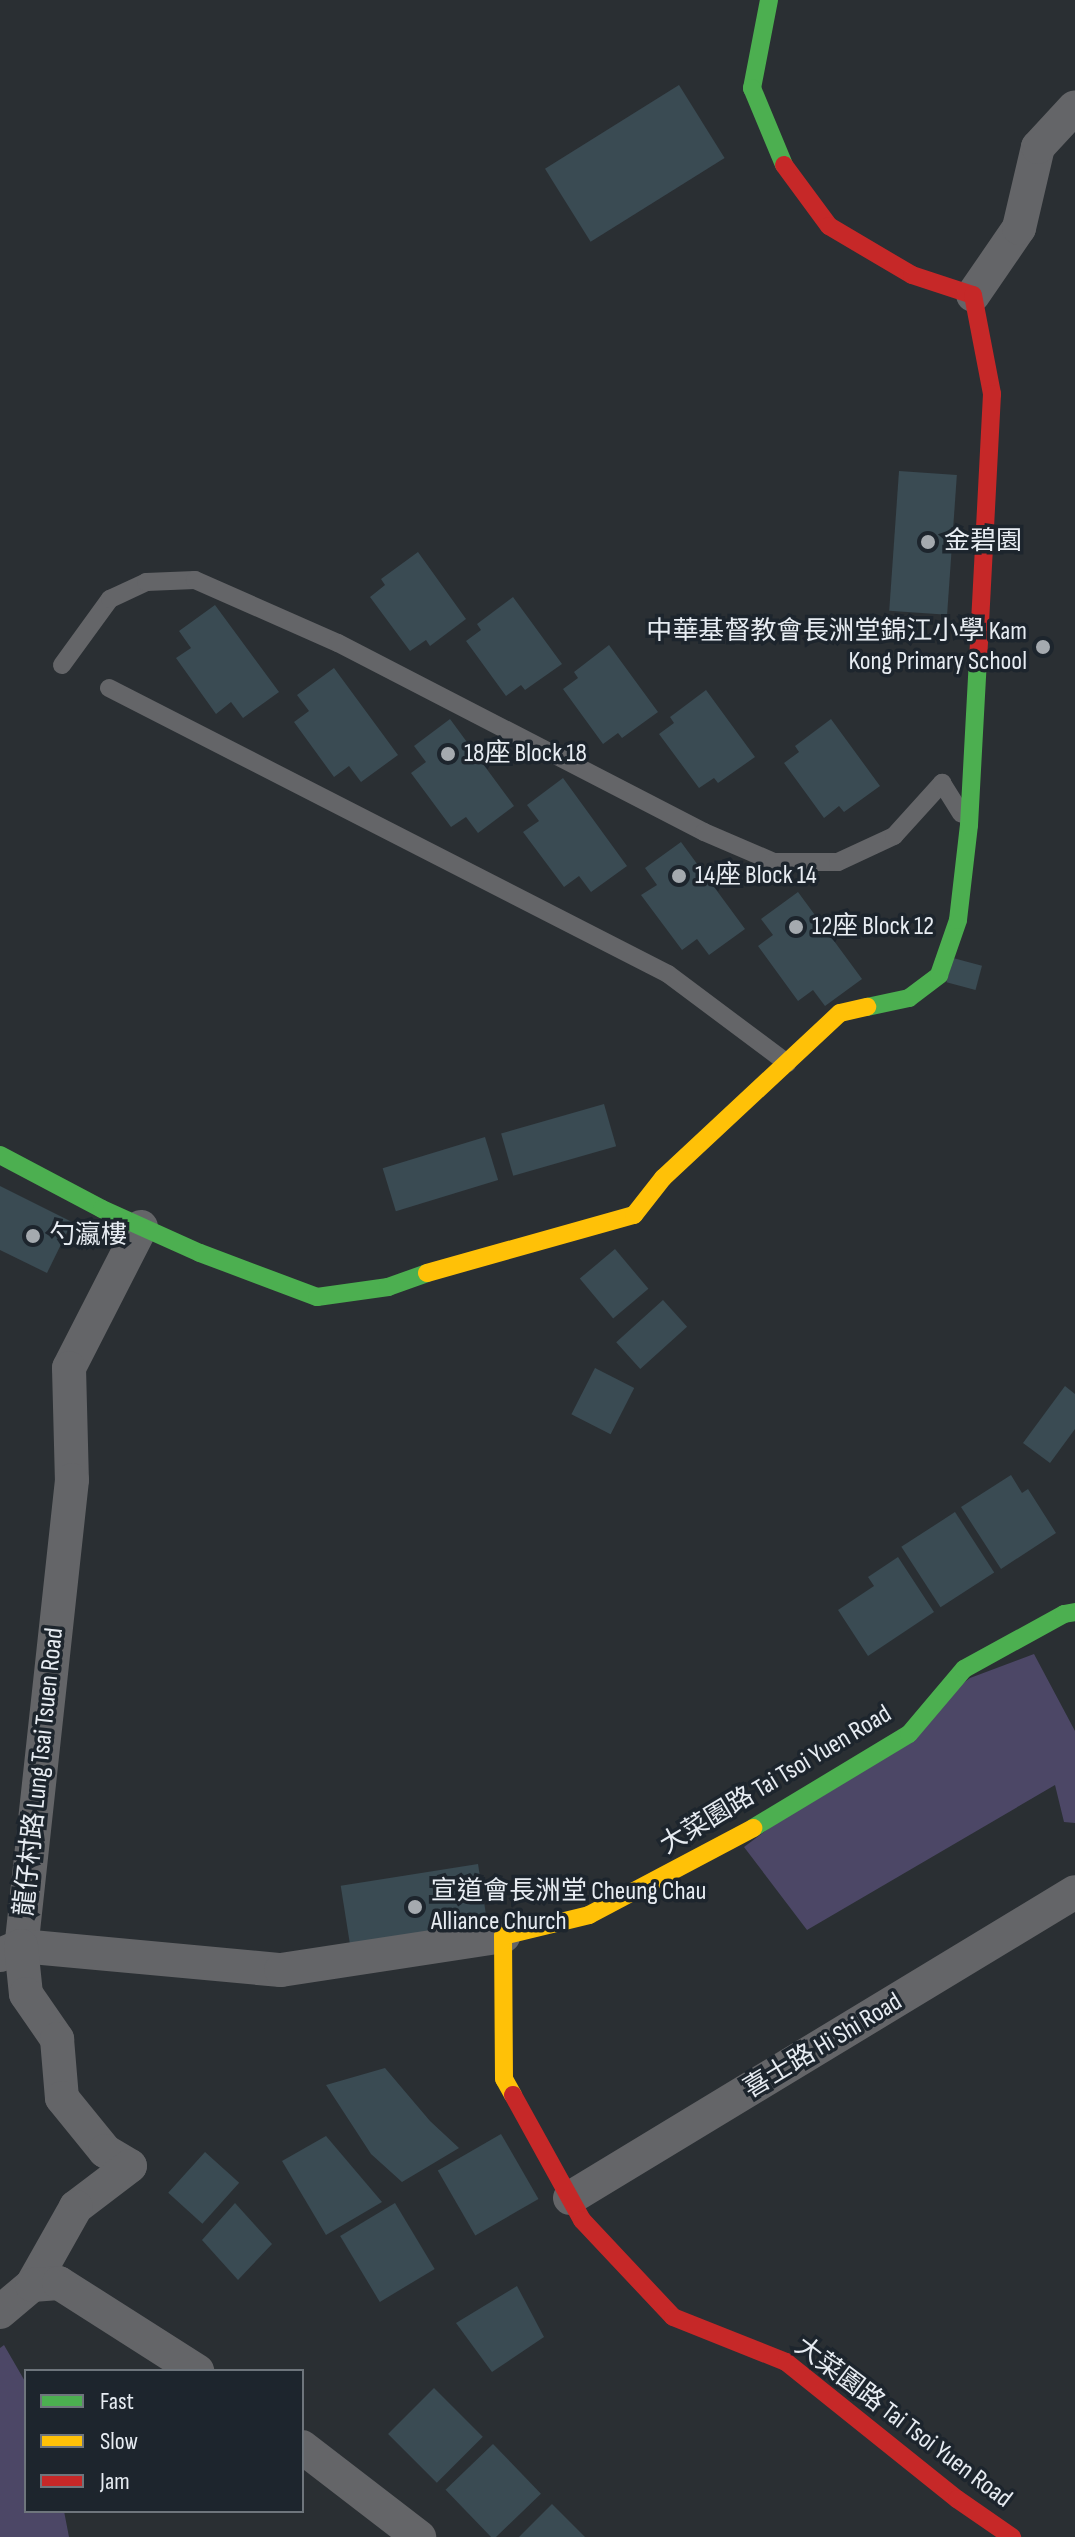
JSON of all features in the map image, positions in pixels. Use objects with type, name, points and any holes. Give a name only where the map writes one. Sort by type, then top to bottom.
[{"type":"street","points":[[769,0],[752,88],[785,167],[829,226],[912,275],[973,295]]},
{"type":"street","points":[[0,1155],[141,1227],[317,1297],[388,1287],[465,1260],[634,1215],[663,1178],[840,1013],[909,998],[939,975],[958,920],[969,825],[992,394],[973,295],[1019,228],[1038,147],[1075,107]]},
{"type":"street","name":"龍仔村路 Lung Tsai Tsuen Road","points":[[141,1227],[69,1368],[72,1480],[11,1951],[281,1970],[503,1936]]},
{"type":"street","name":"大菜園路 Tai Tsoi Yuen Road","points":[[1012,2537],[957,2499],[786,2362],[673,2317],[582,2220],[504,2079],[503,1936],[589,1915],[722,1847],[909,1734],[964,1669],[1064,1614],[1075,1612]]},
{"type":"street","name":"喜士路 Hi Shi Road","points":[[570,2198],[1075,1892]]},
{"type":"street","points":[[0,2312],[32,2285],[76,2207],[130,2166],[105,2151],[62,2098],[57,2039],[26,1994],[11,1951]]},
{"type":"street","points":[[32,2285],[59,2283],[194,2369]]},
{"type":"street","points":[[304,2449],[419,2537]]},
{"type":"lane","points":[[62,665],[110,599],[146,582],[195,580],[338,643],[704,832],[774,862],[838,862],[894,836],[942,783],[969,825]]},
{"type":"lane","points":[[109,688],[668,974],[787,1063]]},
{"type":"shaded area","points":[[1034,1654],[1075,1731],[1075,1823],[1064,1822],[1055,1785],[807,1930],[744,1847],[970,1678]]},
{"type":"shaded area","points":[[4,2345],[24,2380],[24,2513],[64,2513],[69,2537],[0,2537],[0,2348]]},
{"type":"building","points":[[679,85],[725,158],[591,242],[545,169]]},
{"type":"building","name":"金碧園","points":[[899,471],[957,475],[947,615],[889,611]]},
{"type":"building","points":[[418,552],[466,619],[430,646],[426,640],[410,651],[370,597],[385,585],[381,579]]},
{"type":"building","points":[[513,597],[562,664],[525,690],[521,685],[506,696],[466,641],[481,630],[477,624]]},
{"type":"building","points":[[215,605],[279,692],[243,718],[231,702],[216,714],[176,658],[191,648],[179,631]]},
{"type":"building","points":[[609,645],[658,712],[622,738],[618,733],[603,744],[563,689],[578,678],[574,672]]},
{"type":"building","points":[[334,668],[398,755],[361,782],[349,766],[334,777],[294,722],[309,711],[297,695]]},
{"type":"building","points":[[706,690],[755,757],[718,783],[714,778],[699,788],[659,734],[674,723],[670,717]]},
{"type":"building","points":[[450,719],[514,806],[478,833],[466,817],[451,827],[411,773],[426,762],[414,746]]},
{"type":"building","points":[[831,719],[880,786],[844,812],[839,806],[824,818],[784,763],[799,752],[795,746]]},
{"type":"building","points":[[563,778],[627,866],[591,892],[579,876],[564,887],[523,832],[539,821],[527,805]]},
{"type":"building","points":[[681,842],[745,929],[709,955],[697,939],[682,950],[641,895],[657,885],[645,868]]},
{"type":"building","points":[[798,892],[862,979],[825,1006],[813,990],[798,1001],[758,946],[773,935],[761,919]]},
{"type":"building","points":[[953,958],[982,966],[976,990],[947,982]]},
{"type":"building","points":[[604,1104],[616,1146],[513,1176],[501,1133]]},
{"type":"building","points":[[485,1137],[498,1180],[396,1211],[383,1168]]},
{"type":"building","name":"勺瀛樓","points":[[0,1186],[72,1222],[47,1273],[0,1250]]},
{"type":"building","points":[[615,1249],[648,1289],[613,1318],[580,1279]]},
{"type":"building","points":[[663,1300],[687,1327],[640,1369],[616,1342]]},
{"type":"building","points":[[595,1368],[634,1388],[611,1434],[571,1414]]},
{"type":"building","points":[[1065,1386],[1075,1394],[1075,1429],[1050,1463],[1023,1443]]},
{"type":"building","points":[[1011,1475],[1022,1493],[1028,1489],[1056,1533],[1001,1569],[961,1507]]},
{"type":"building","points":[[955,1512],[994,1572],[941,1607],[901,1547]]},
{"type":"building","points":[[898,1557],[934,1612],[868,1656],[838,1610],[874,1586],[868,1577]]},
{"type":"building","name":"宣道會長洲堂 Cheung Chau Alliance Church","points":[[478,1864],[488,1925],[350,1947],[341,1886]]},
{"type":"building","points":[[385,2068],[430,2121],[459,2148],[402,2182],[371,2154],[326,2085]]},
{"type":"building","points":[[501,2134],[538,2199],[475,2235],[438,2170]]},
{"type":"building","points":[[326,2136],[382,2202],[326,2235],[282,2161]]},
{"type":"building","points":[[205,2152],[239,2183],[202,2224],[168,2193]]},
{"type":"building","points":[[235,2203],[272,2244],[238,2280],[202,2240]]},
{"type":"building","points":[[395,2203],[435,2269],[380,2302],[340,2236]]},
{"type":"building","points":[[517,2286],[544,2337],[492,2372],[456,2323]]},
{"type":"building","points":[[434,2388],[483,2437],[437,2483],[388,2434]]},
{"type":"building","points":[[493,2444],[541,2494],[496,2537],[491,2537],[446,2490]]},
{"type":"building","points":[[552,2504],[585,2537],[519,2537]]},
{"type":"traffic: fast","points":[[769,0],[752,88],[784,165]]},
{"type":"traffic: fast","points":[[867,1007],[909,998],[939,975],[958,920],[969,825],[978,659]]},
{"type":"traffic: fast","points":[[0,1155],[102,1209],[200,1253],[317,1297],[388,1287],[427,1273]]},
{"type":"traffic: fast","points":[[753,1828],[909,1734],[964,1669],[1064,1614],[1075,1612]]},
{"type":"traffic: slow","points":[[427,1273],[634,1215],[663,1178],[840,1013],[867,1007]]},
{"type":"traffic: slow","points":[[513,2095],[504,2079],[503,1936],[589,1915],[753,1828]]},
{"type":"traffic: jam","points":[[784,165],[829,226],[912,275],[973,295],[992,394],[978,659]]},
{"type":"traffic: jam","points":[[513,2095],[582,2220],[673,2317],[786,2362],[957,2499],[1012,2537]]},
{"type":"place","name":"金碧園","points":[[928,542]]},
{"type":"place","name":"中華基督教會長洲堂錦江小學 Kam Kong Primary School","points":[[1043,647]]},
{"type":"place","name":"18座 Block 18","points":[[448,754]]},
{"type":"place","name":"14座 Block 14","points":[[679,876]]},
{"type":"place","name":"12座 Block 12","points":[[796,927]]},
{"type":"place","name":"勺瀛樓","points":[[33,1236]]},
{"type":"place","name":"宣道會長洲堂 Cheung Chau Alliance Church","points":[[415,1907]]}]
